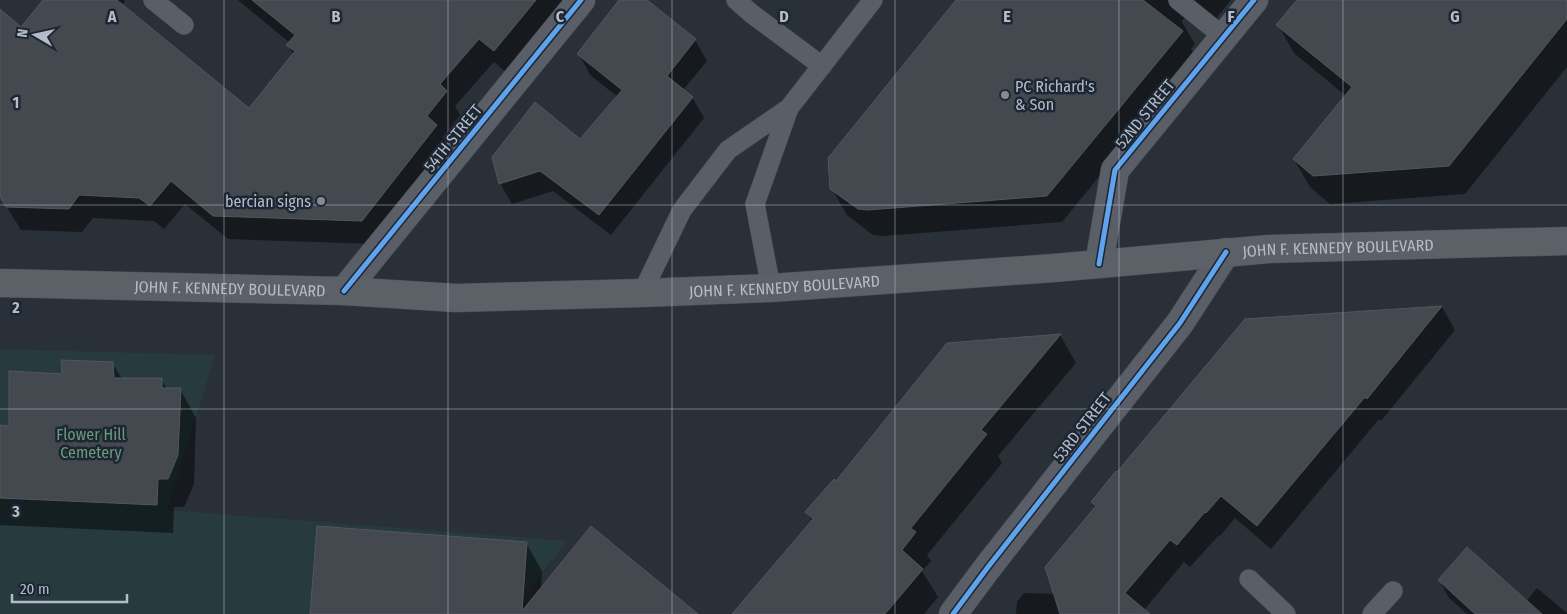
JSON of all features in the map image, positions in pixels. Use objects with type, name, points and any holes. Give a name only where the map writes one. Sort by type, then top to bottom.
[{"type":"main road","name":"JOHN F. KENNEDY BOULEVARD","points":[[0,283],[344,291],[456,298],[642,294],[771,288],[1099,264],[1269,249],[1567,242]]},
{"type":"street","name":"54TH STREET","points":[[344,291],[581,0]]},
{"type":"street","name":"52ND STREET","points":[[1099,264],[1115,170],[1254,0]]},
{"type":"street","name":"53RD STREET","points":[[953,614],[1180,323],[1226,252]]},
{"type":"lane","points":[[153,0],[184,25]]},
{"type":"lane","points":[[736,0],[822,66]]},
{"type":"lane","points":[[642,294],[682,210],[728,150],[788,108],[873,0]]},
{"type":"lane","points":[[1178,0],[1224,37]]},
{"type":"lane","points":[[771,288],[754,204],[788,108]]},
{"type":"lane","points":[[1249,579],[1286,614]]},
{"type":"lane","points":[[1372,614],[1393,591]]},
{"type":"green space","name":"Flower Hill Cemetery","points":[[0,349],[215,355],[167,510],[568,541],[508,614],[0,614]]},
{"type":"building","points":[[43,0],[117,0],[249,108],[295,51],[286,45],[295,35],[252,0],[536,0],[494,51],[479,39],[440,84],[447,91],[427,116],[437,125],[362,221],[213,216],[171,181],[150,206],[139,198],[79,195],[69,209],[6,207],[0,197],[0,9],[21,27]]},
{"type":"building","points":[[619,0],[647,0],[696,39],[667,76],[693,97],[599,215],[540,171],[499,184],[492,157],[535,102],[580,139],[622,90],[577,54]]},
{"type":"building","name":"PC Richard's & Son","points":[[956,0],[1143,0],[1183,31],[1047,196],[868,210],[858,209],[830,189],[828,158]]},
{"type":"building","points":[[1297,0],[1567,0],[1567,19],[1449,166],[1313,176],[1293,159],[1352,87],[1276,25]]},
{"type":"building","points":[[1442,306],[1367,399],[1365,397],[1257,526],[1221,496],[1177,545],[1170,540],[1125,593],[1150,614],[1060,614],[1045,567],[1096,506],[1091,502],[1116,471],[1245,319]]},
{"type":"building","points":[[1061,334],[981,430],[987,434],[911,528],[916,532],[902,550],[923,569],[885,614],[732,614],[813,519],[805,512],[834,479],[836,481],[947,343]]},
{"type":"building","points":[[61,360],[113,362],[114,378],[162,378],[162,388],[181,388],[178,455],[168,479],[158,479],[157,505],[0,498],[0,425],[9,426],[9,371],[62,374]]},
{"type":"building","points":[[317,526],[527,542],[522,611],[591,526],[698,614],[310,614]]},
{"type":"building","points":[[1467,547],[1542,614],[1475,614],[1438,580]]},
{"type":"cycle path","points":[[344,291],[581,0]]},
{"type":"cycle path","points":[[1099,264],[1115,170],[1254,0]]},
{"type":"cycle path","points":[[953,614],[1180,323],[1226,252]]},
{"type":"place","name":"PC Richard's & Son","points":[[1005,95]]},
{"type":"place","name":"bercian signs","points":[[321,201]]}]
